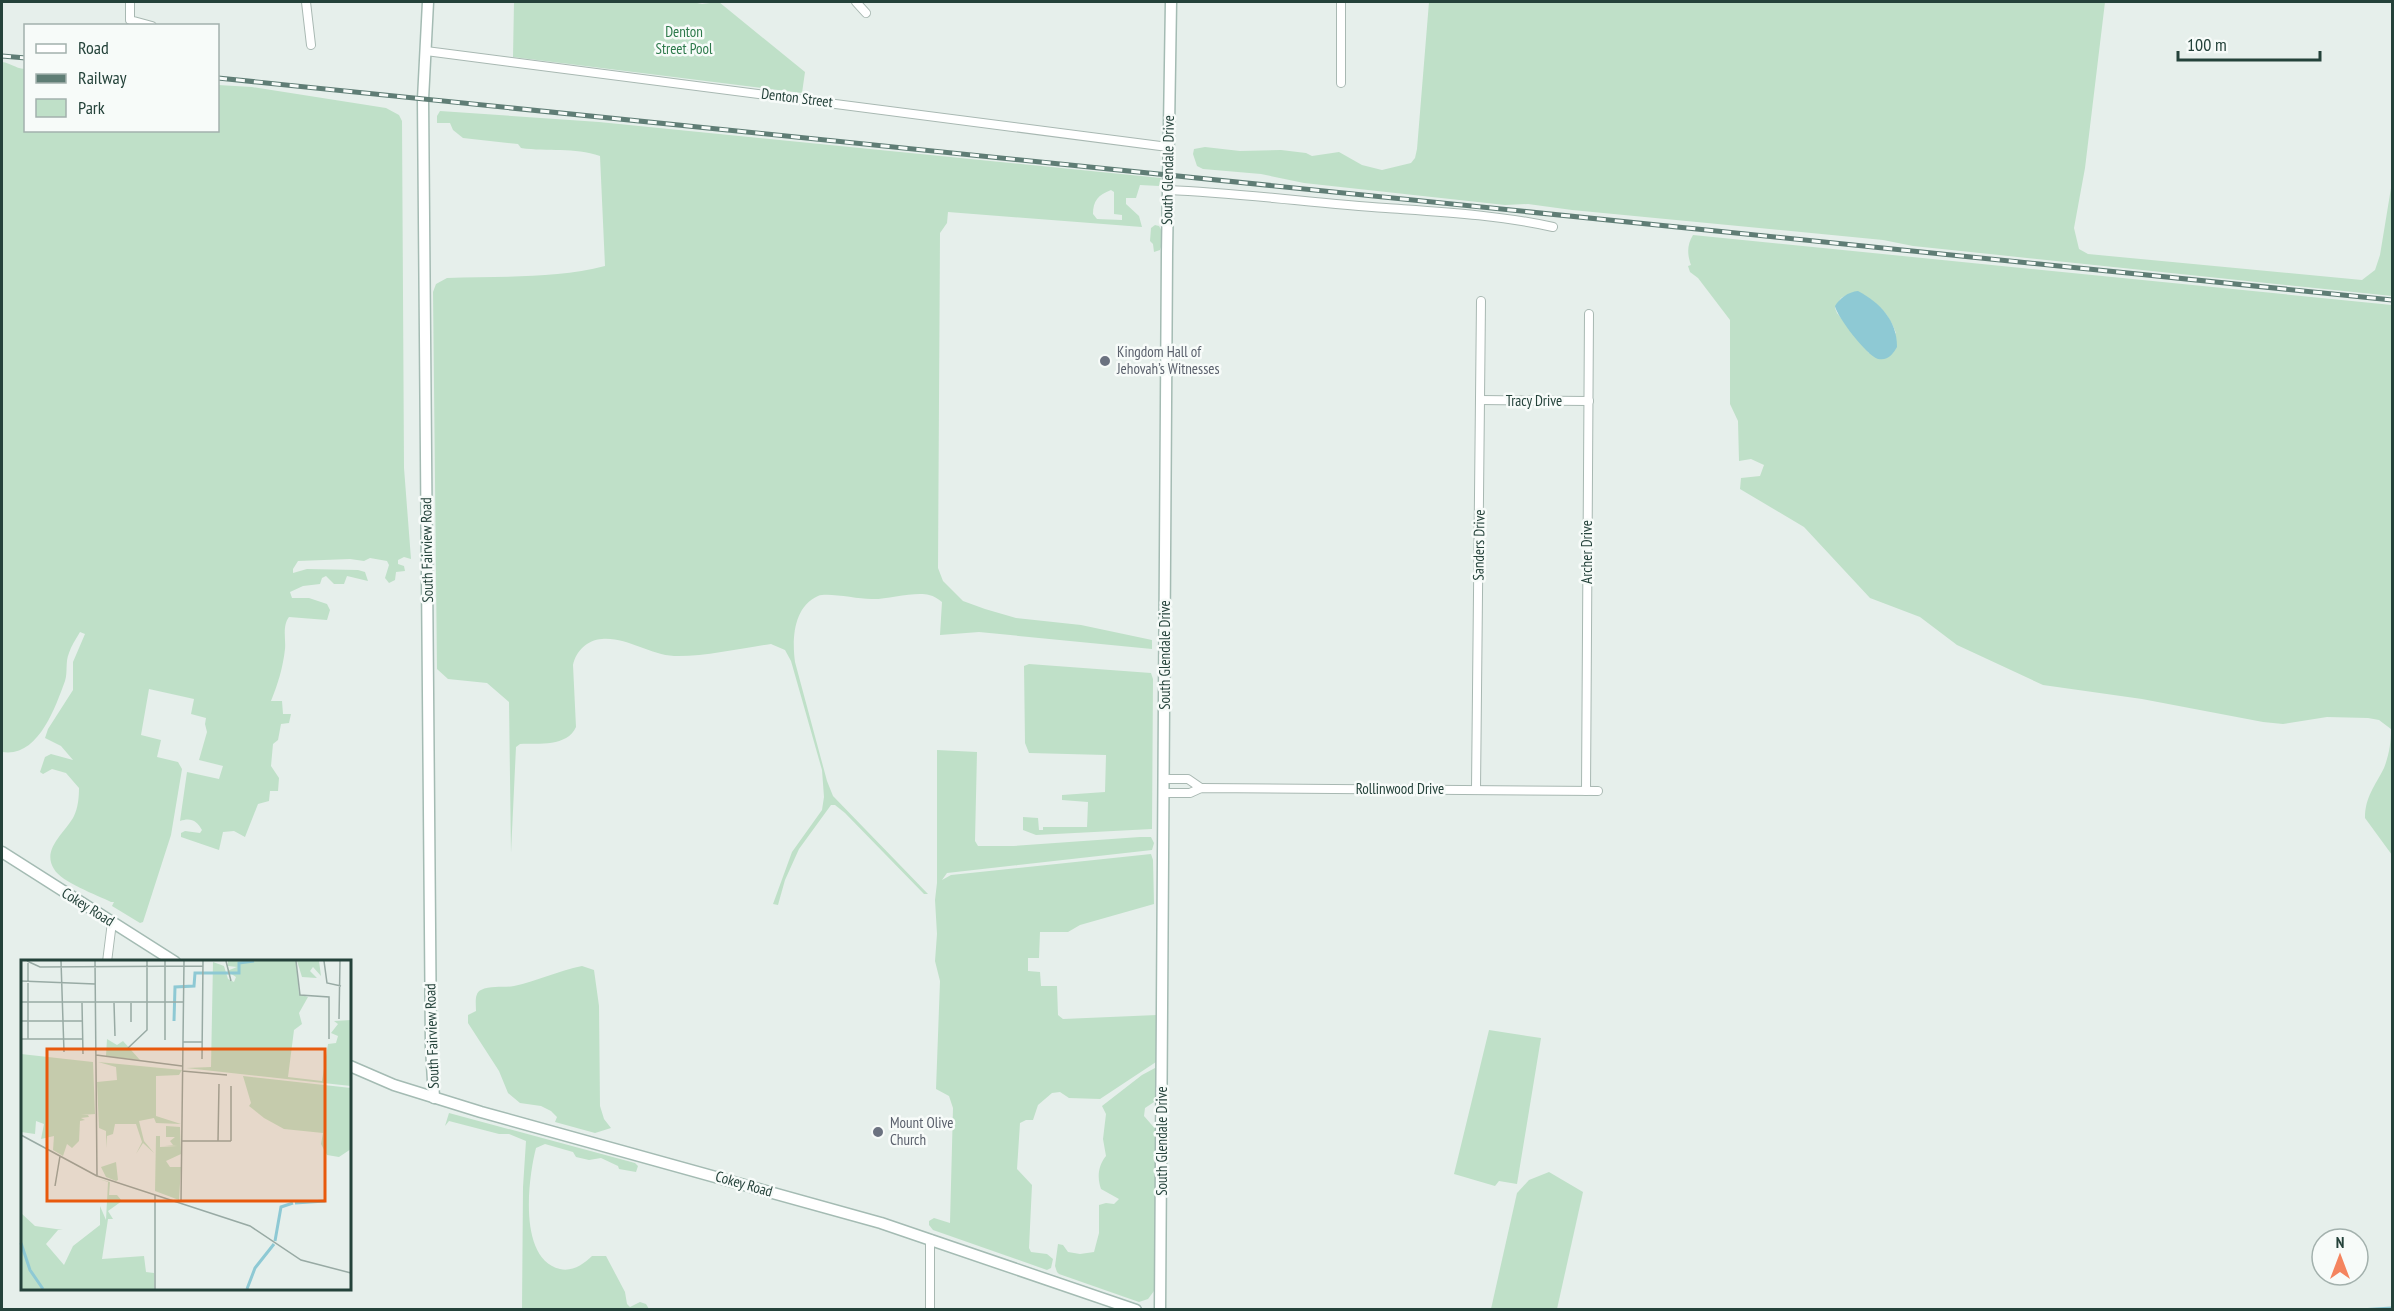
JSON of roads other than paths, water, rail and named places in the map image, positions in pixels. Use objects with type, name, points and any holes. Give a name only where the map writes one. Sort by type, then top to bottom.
[{"type":"main road","name":"South Fairview Road","points":[[428,2],[423,99],[431,1025],[434,1098]]},
{"type":"main road","name":"South Glendale Drive","points":[[1160,1310],[1171,2]]},
{"type":"main road","name":"Cokey Road","points":[[2,852],[172,960]]},
{"type":"main road","name":"Cokey Road","points":[[351,1066],[394,1085],[434,1098],[810,1203],[930,1239],[1136,1310]]},
{"type":"street","points":[[130,2],[130,20],[145,24]]},
{"type":"street","points":[[306,2],[311,45]]},
{"type":"street","points":[[856,2],[866,13]]},
{"type":"street","points":[[1341,2],[1341,83]]},
{"type":"street","name":"Denton Street","points":[[426,51],[1168,147]]},
{"type":"street","points":[[1168,190],[1219,192],[1513,219],[1554,227]]},
{"type":"street","name":"Sanders Drive","points":[[1476,789],[1481,301]]},
{"type":"street","name":"Archer Drive","points":[[1586,791],[1589,314]]},
{"type":"street","name":"Tracy Drive","points":[[1480,400],[1589,401]]},
{"type":"street","name":"Rollinwood Drive","points":[[1164,779],[1188,779],[1201,788]]},
{"type":"street","name":"Rollinwood Drive","points":[[1164,793],[1190,793],[1201,788],[1598,791]]},
{"type":"street","points":[[107,960],[112,922]]},
{"type":"street","points":[[930,1239],[930,1310]]},
{"type":"water","points":[[1858,291],[1886,313],[1894,329],[1897,347],[1887,358],[1878,359],[1867,351],[1853,336],[1837,311],[1835,306],[1839,300]]},
{"type":"waterway","points":[[2359,1310],[2392,1308]]},
{"type":"waterway","points":[[2306,1310],[2336,1310]]},
{"type":"railway","points":[[2,56],[24,58]]},
{"type":"railway","points":[[219,78],[2392,300]]},
{"type":"place","name":"Kingdom Hall of Jehovah’s Witnesses","points":[[1105,361]]},
{"type":"place","name":"Mount Olive Church","points":[[878,1132]]},
{"type":"park label","name":"Denton Street Pool","points":[[684,40]]}]
